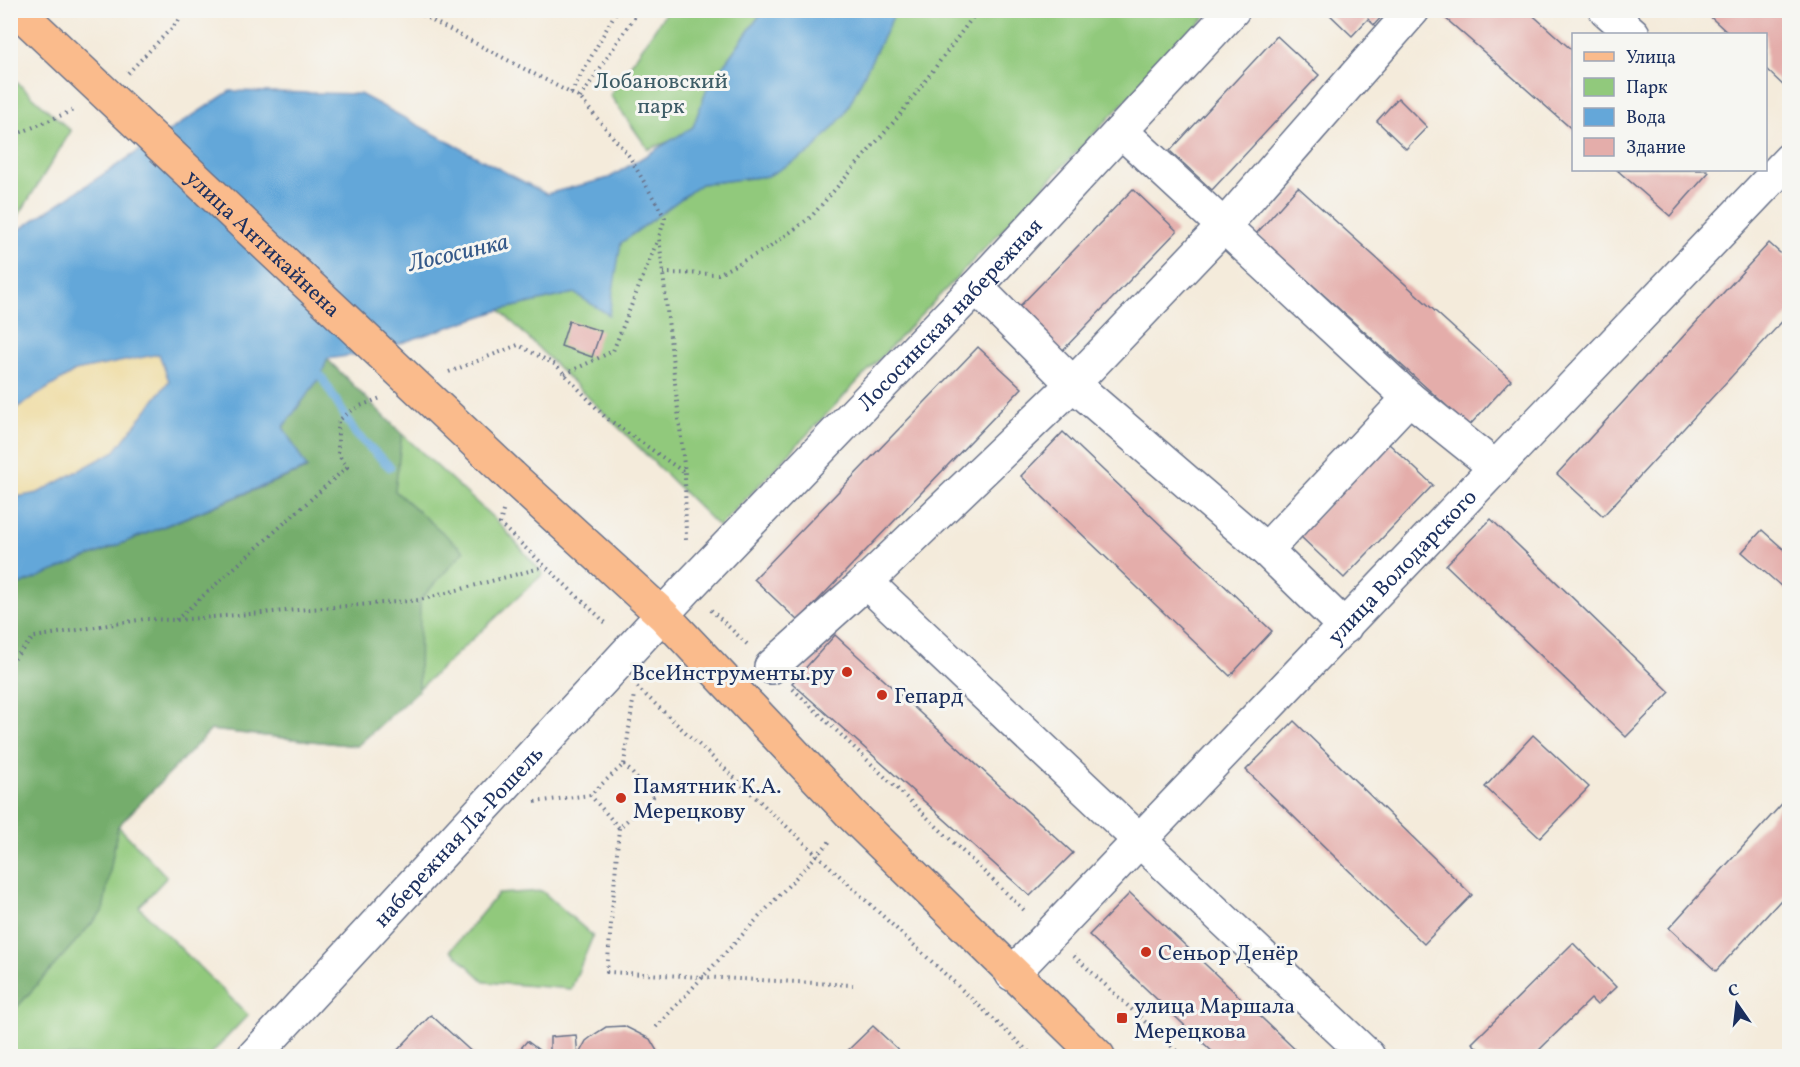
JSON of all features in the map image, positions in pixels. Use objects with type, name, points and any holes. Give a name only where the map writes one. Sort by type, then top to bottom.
[{"type":"main road","name":"улица Антикайнена","points":[[16,10],[511,476],[663,615]]},
{"type":"main road","points":[[663,615],[853,816],[1098,1056]]},
{"type":"street","name":"Лососинская набережная","points":[[663,615],[976,287],[1233,10]]},
{"type":"street","points":[[771,667],[866,582],[1073,384],[1223,227],[1413,10]]},
{"type":"street","points":[[1606,10],[1632,33]]},
{"type":"street","points":[[1121,131],[1409,398],[1495,467]]},
{"type":"street","name":"улица Володарского","points":[[1012,974],[1345,627],[1782,161]]},
{"type":"street","points":[[976,287],[1073,384],[1266,550],[1345,627]]},
{"type":"street","points":[[1266,550],[1409,398]]},
{"type":"street","points":[[866,582],[1139,843],[1368,1056]]},
{"type":"street","name":"набережная Ла-Рошель","points":[[254,1056],[663,615]]},
{"type":"path","points":[[412,10],[580,98],[629,156],[666,218],[613,351],[565,374]]},
{"type":"path","points":[[571,93],[617,10]]},
{"type":"path","points":[[580,98],[639,10]]},
{"type":"path","points":[[663,273],[718,274],[770,247],[812,217],[899,116],[978,10]]},
{"type":"path","points":[[659,237],[685,474],[687,588],[1050,935],[1182,1056]]},
{"type":"path","points":[[442,374],[518,345],[556,365],[605,417],[685,474]]},
{"type":"path","points":[[176,620],[347,467],[338,454],[338,421],[355,408],[387,396]]},
{"type":"path","points":[[10,663],[34,637],[145,619],[176,620],[420,600],[545,566],[632,647]]},
{"type":"path","points":[[532,802],[590,795],[624,764],[635,685],[1034,1056]]},
{"type":"path","points":[[624,764],[653,797],[619,828],[607,972],[854,985]]},
{"type":"path","points":[[590,795],[619,828]]},
{"type":"path","points":[[656,1027],[853,816]]},
{"type":"green space","name":"Лобановский парк","points":[[667,11],[763,11],[708,86],[693,127],[676,139],[648,149],[610,95]]},
{"type":"green space","points":[[896,11],[1211,11],[719,527],[500,310],[574,293],[617,262],[621,243],[701,184],[768,176],[844,115]]},
{"type":"green space","points":[[11,77],[71,131],[11,228]]},
{"type":"green space","points":[[327,359],[402,434],[500,524],[543,574],[357,746],[211,730],[118,826],[167,877],[139,907],[248,1015],[209,1056],[11,1056],[11,591]]},
{"type":"green space","points":[[327,359],[402,434],[395,491],[464,551],[420,600],[419,690],[357,746],[211,730],[118,826],[103,911],[11,1014],[10,595],[14,587],[307,469],[283,427],[321,376]]},
{"type":"green space","points":[[542,891],[593,936],[571,989],[485,982],[451,950],[498,894]]},
{"type":"sand","points":[[160,353],[169,381],[115,451],[38,493],[11,498],[10,422],[13,410],[75,371]]},
{"type":"water","name":"Лососинка","points":[[763,11],[896,11],[844,115],[811,152],[768,176],[701,184],[621,243],[609,315],[574,293],[500,310],[374,352],[327,359],[321,376],[283,427],[307,468],[14,587],[11,591],[11,498],[38,493],[115,451],[169,381],[159,354],[75,371],[13,410],[11,422],[11,235],[230,91],[360,94],[546,194],[609,178],[693,127],[708,86]]},
{"type":"building","points":[[1325,10],[1380,10],[1384,14],[1374,25],[1368,19],[1352,36]]},
{"type":"building","points":[[1436,10],[1527,10],[1572,50],[1572,129]]},
{"type":"building","points":[[1703,10],[1790,10],[1790,88],[1788,90],[1767,70],[1767,33],[1728,33]]},
{"type":"building","points":[[1277,36],[1319,75],[1212,190],[1170,151]]},
{"type":"building","points":[[1398,98],[1427,127],[1406,149],[1377,121]]},
{"type":"building","points":[[1618,171],[1708,171],[1670,216]]},
{"type":"building","points":[[1298,187],[1511,380],[1469,426],[1256,234]]},
{"type":"building","points":[[1133,189],[1177,231],[1062,351],[1018,308]]},
{"type":"building","points":[[1769,243],[1790,262],[1790,313],[1603,516],[1557,474]]},
{"type":"building","points":[[569,321],[601,331],[592,357],[561,346]]},
{"type":"building","points":[[978,347],[1022,388],[798,621],[754,579]]},
{"type":"building","points":[[1063,432],[1272,631],[1230,676],[1021,476]]},
{"type":"building","points":[[1388,443],[1433,485],[1344,578],[1299,535]]},
{"type":"building","points":[[1491,519],[1670,692],[1626,737],[1446,565]]},
{"type":"building","points":[[1762,530],[1790,555],[1790,594],[1742,552]]},
{"type":"building","points":[[835,635],[1073,853],[1030,896],[792,683]]},
{"type":"building","points":[[1294,721],[1472,895],[1424,944],[1246,770]]},
{"type":"building","points":[[1533,735],[1589,787],[1540,838],[1485,787]]},
{"type":"building","points":[[1790,795],[1790,890],[1716,971],[1669,928]]},
{"type":"building","points":[[1130,893],[1302,1056],[1217,1056],[1089,935]]},
{"type":"building","points":[[1573,943],[1616,987],[1597,1005],[1591,999],[1533,1056],[1486,1056],[1472,1043]]},
{"type":"building","points":[[431,1015],[476,1056],[392,1056]]},
{"type":"building","points":[[624,1026],[650,1039],[660,1056],[578,1056],[586,1041],[595,1034],[606,1027]]},
{"type":"building","points":[[873,1026],[905,1056],[842,1056]]},
{"type":"building","points":[[576,1035],[578,1056],[514,1056],[527,1041],[543,1053],[550,1051],[550,1037]]},
{"type":"waterway","points":[[321,376],[356,434],[390,467]]},
{"type":"place","name":"ВсеИнструменты.ру","points":[[847,672]]},
{"type":"place","name":"Гепард","points":[[882,695]]},
{"type":"place","name":"Памятник К.А. Мерецкову","points":[[621,798]]},
{"type":"place","name":"Сеньор Денёр","points":[[1146,952]]},
{"type":"place","name":"улица Маршала Мерецкова","points":[[1122,1018]]}]
